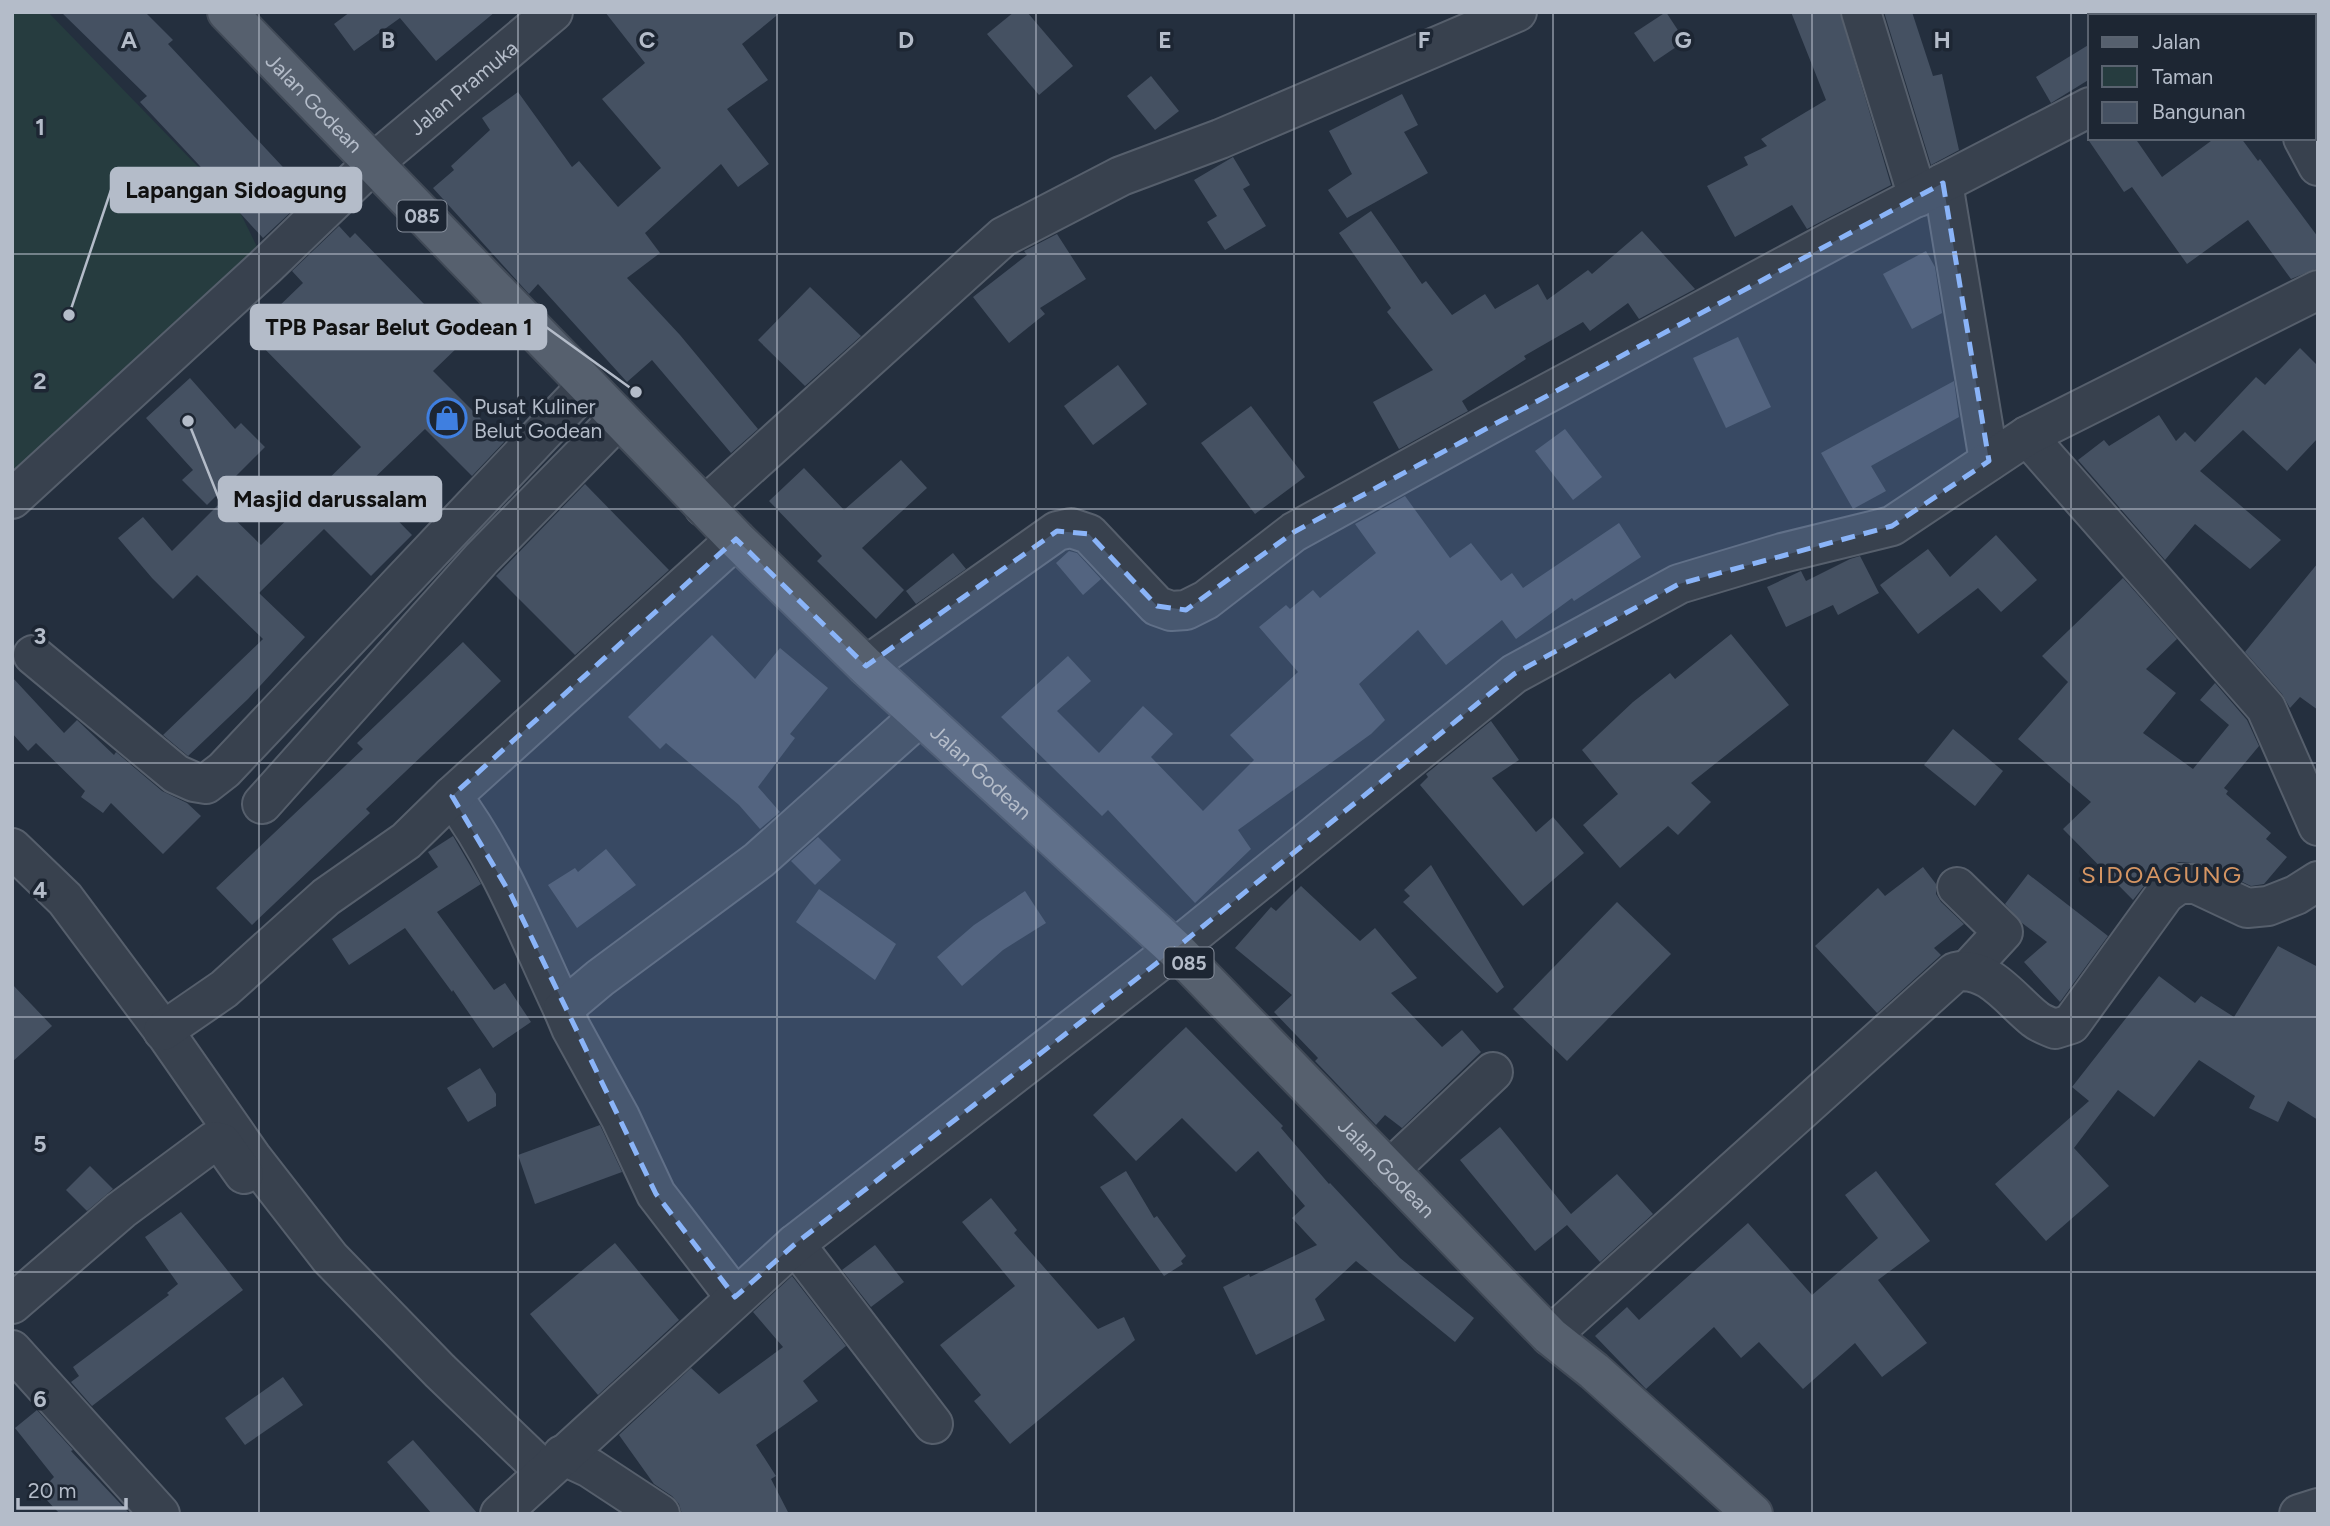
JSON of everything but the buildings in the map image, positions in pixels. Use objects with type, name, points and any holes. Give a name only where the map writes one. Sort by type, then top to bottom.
[{"type":"main road","name":"Jalan Godean","points":[[227,12],[736,539],[866,666],[1175,949],[1550,1336],[1594,1371],[1753,1514]]},
{"type":"street","name":"Jalan Pramuka","points":[[12,499],[265,267],[372,163],[553,12]]},
{"type":"street","points":[[704,507],[1003,237],[1121,176],[1220,139],[1517,12]]},
{"type":"street","points":[[1861,12],[1930,190],[1989,461]]},
{"type":"street","points":[[866,666],[1057,530],[1071,528],[1089,534],[1157,606],[1171,611],[1186,610],[1206,600],[1294,532],[1526,404],[2088,108]]},
{"type":"street","points":[[2304,140],[2318,166]]},
{"type":"street","points":[[500,1514],[794,1244],[1175,949],[1514,674],[1679,584],[1782,553],[1892,526],[2027,436],[2318,290]]},
{"type":"street","points":[[33,655],[176,774],[206,784],[234,760],[587,386]]},
{"type":"street","points":[[262,804],[482,558],[618,419]]},
{"type":"street","points":[[2027,436],[2266,708],[2318,826]]},
{"type":"street","points":[[163,1031],[224,989],[326,897],[406,841],[452,796],[736,539]]},
{"type":"street","points":[[563,1009],[759,860],[920,716]]},
{"type":"street","points":[[452,796],[467,816],[511,895],[571,1028],[620,1117],[656,1194],[735,1297]]},
{"type":"street","points":[[12,848],[65,900],[262,1170],[330,1258],[440,1371],[553,1463],[590,1468],[660,1514]]},
{"type":"street","points":[[1550,1336],[1955,972],[1968,970],[1994,982],[2038,1021],[2055,1029],[2071,1024],[2165,894],[2179,884],[2196,884],[2247,908],[2268,906],[2296,895],[2318,881]]},
{"type":"street","points":[[1958,887],[2003,932],[1968,970]]},
{"type":"street","points":[[1389,1170],[1493,1072]]},
{"type":"street","points":[[12,1304],[121,1210],[214,1141],[222,1143],[246,1177],[250,1179],[262,1170]]},
{"type":"street","points":[[794,1244],[933,1424]]},
{"type":"street","points":[[12,1350],[160,1514]]},
{"type":"street","points":[[2299,1514],[2318,1508]]},
{"type":"highlighted area","points":[[1943,183],[1989,461],[1892,526],[1679,584],[1514,674],[1175,949],[795,1244],[735,1297],[656,1194],[511,895],[452,796],[736,539],[866,666],[1057,531],[1089,534],[1157,606],[1186,610],[1294,532]]},
{"type":"green space","points":[[12,12],[48,12],[238,208],[264,261],[12,495]]},
{"type":"place","name":"Lapangan Sidoagung","points":[[69,315]]},
{"type":"place","name":"TPB Pasar Belut Godean 1","points":[[636,392]]},
{"type":"place","name":"Pusat Kuliner Belut Godean","points":[[447,418]]},
{"type":"place","name":"Masjid darussalam","points":[[188,421]]},
{"type":"district","name":"SIDOAGUNG","points":[[2162,874]]}]
